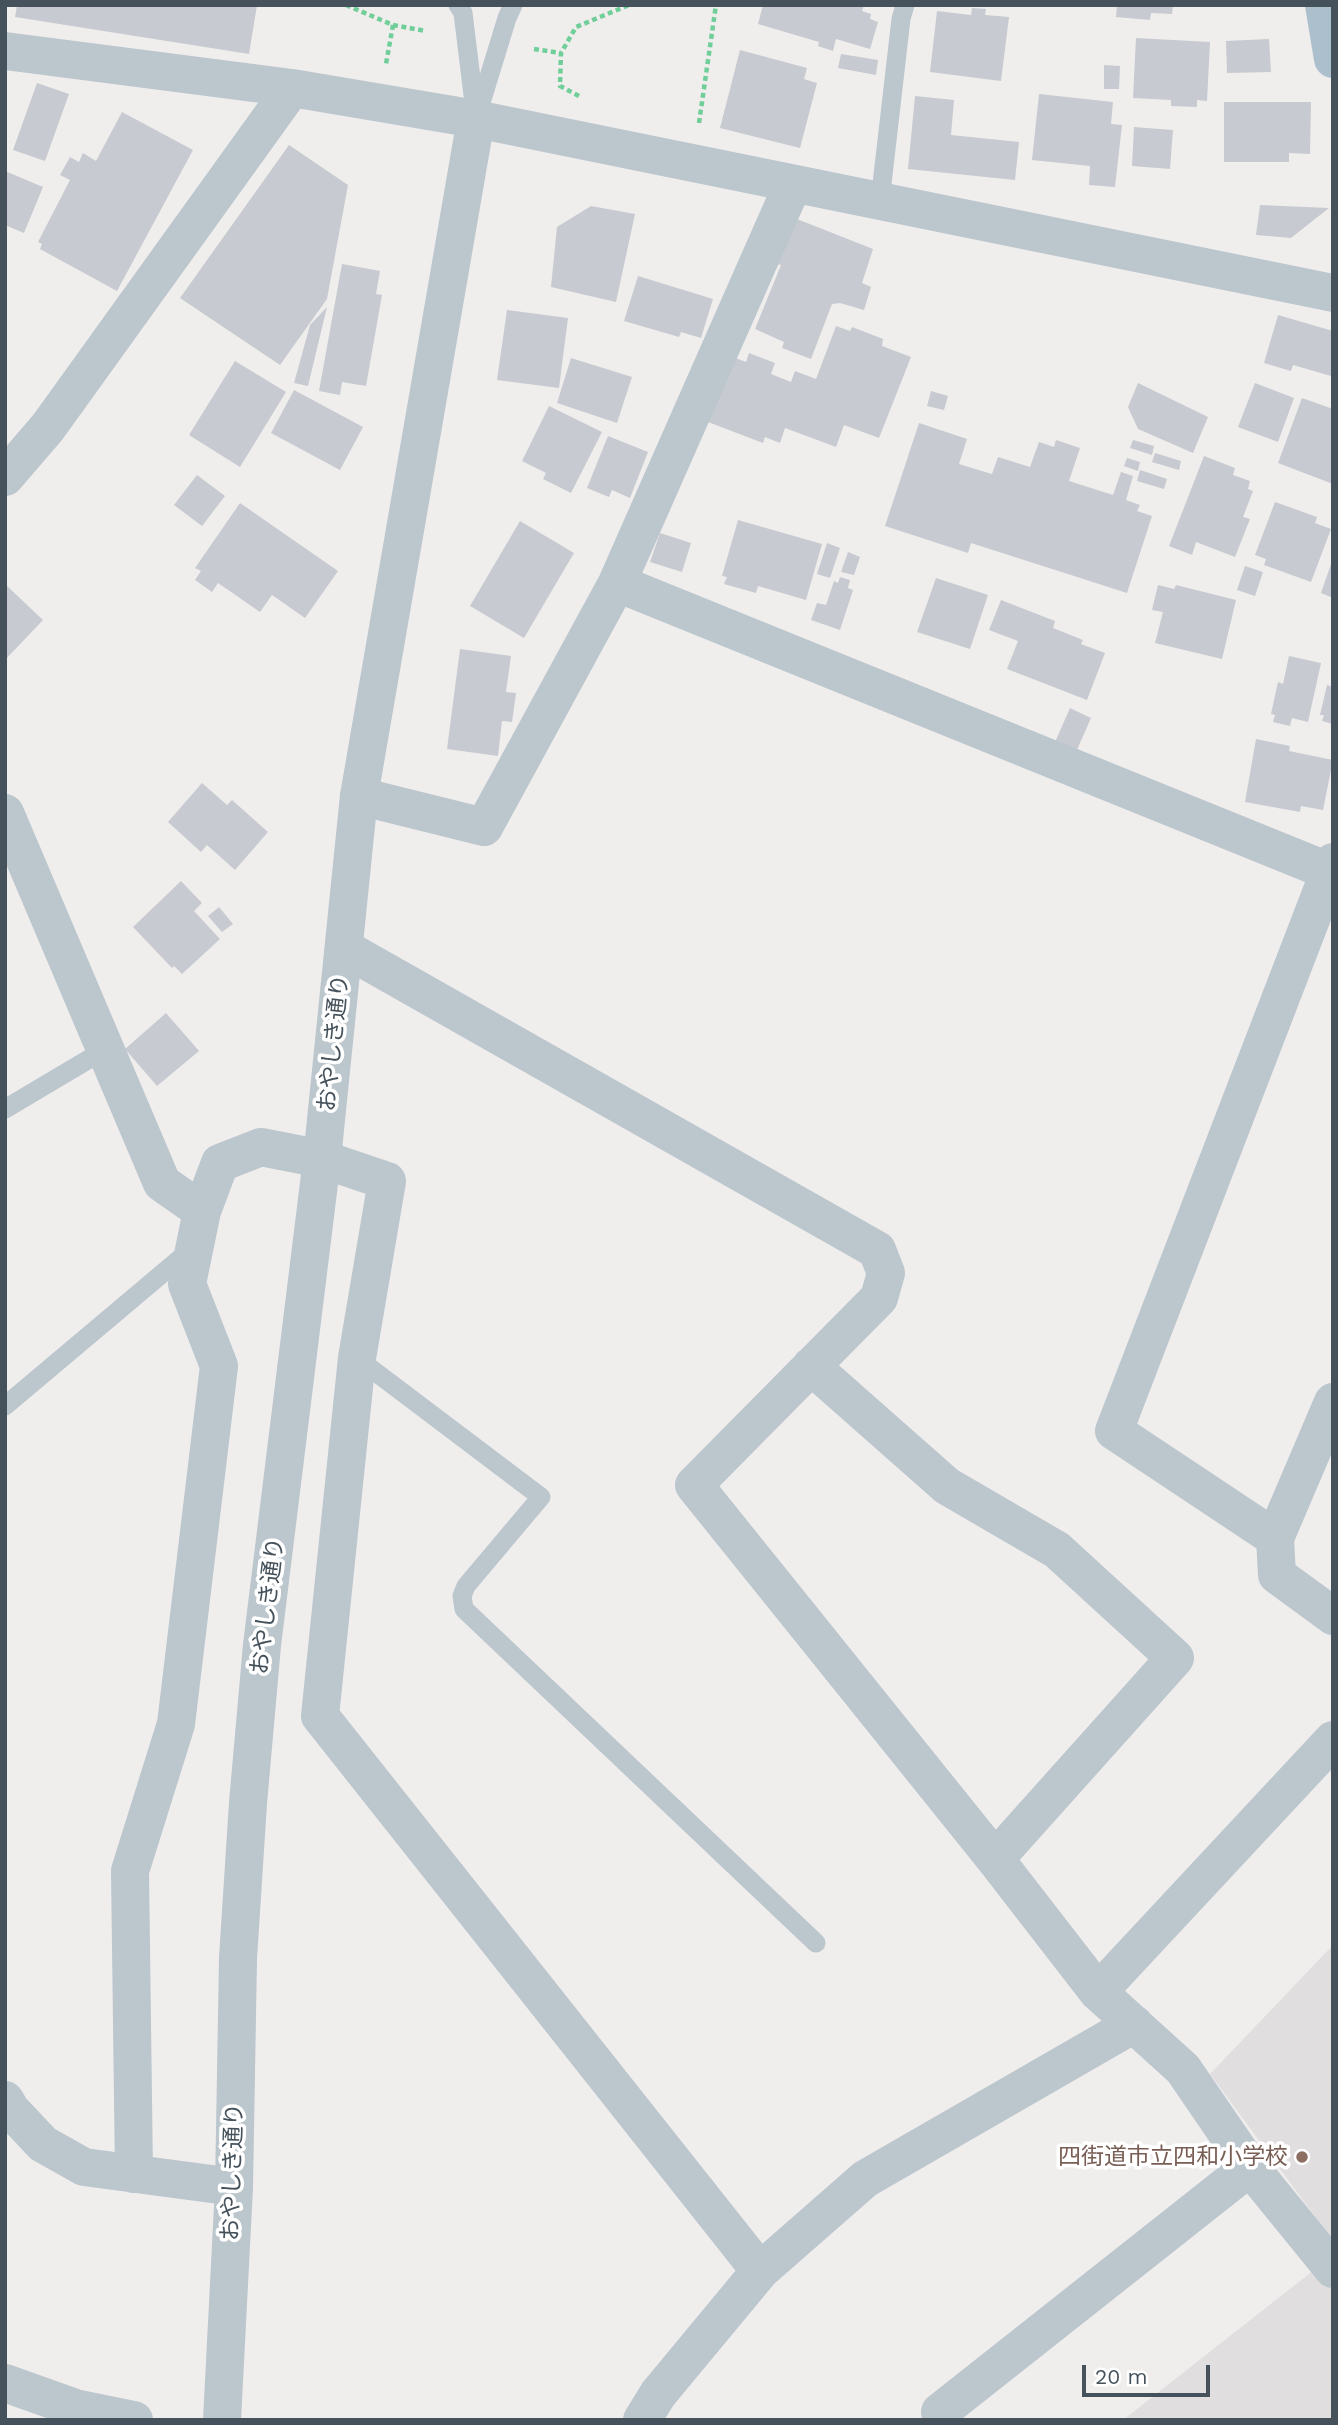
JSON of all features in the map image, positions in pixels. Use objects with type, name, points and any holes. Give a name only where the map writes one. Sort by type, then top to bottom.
[{"type":"main road","points":[[1324,5],[1333,59]]},
{"type":"street","points":[[5,51],[292,88],[476,119],[1333,293]]},
{"type":"street","points":[[5,477],[48,427],[292,88]]},
{"type":"street","name":"おやしき通り","points":[[222,2420],[234,2188],[238,1958],[262,1645],[322,1159],[359,796],[476,119]]},
{"type":"street","points":[[359,796],[484,827],[617,583],[793,184]]},
{"type":"street","points":[[617,583],[1332,869],[1114,1431],[1275,1538]]},
{"type":"street","points":[[5,813],[162,1183],[198,1229]]},
{"type":"street","points":[[344,948],[877,1250],[886,1273],[879,1298],[694,1485],[995,1859],[1098,1992],[1183,2069],[1250,2167],[1333,2269]]},
{"type":"street","points":[[134,2174],[130,1871],[176,1724],[219,1366],[187,1284],[198,1229],[220,1163],[261,1147],[322,1159],[387,1181],[357,1358],[320,1716],[760,2271]]},
{"type":"street","points":[[811,1366],[947,1486],[1057,1550],[1175,1658],[995,1859]]},
{"type":"street","points":[[1333,1402],[1275,1538],[1277,1575],[1333,1616]]},
{"type":"street","points":[[1098,1992],[1333,1740]]},
{"type":"street","points":[[642,2420],[657,2394],[760,2271],[865,2179],[1133,2024]]},
{"type":"street","points":[[5,2100],[35,2136],[53,2150],[84,2167],[234,2188]]},
{"type":"street","points":[[940,2412],[1250,2167]]},
{"type":"street","points":[[5,2384],[75,2408],[134,2420]]},
{"type":"lane","points":[[458,5],[463,13],[476,119]]},
{"type":"lane","points":[[476,119],[513,5]]},
{"type":"lane","points":[[880,201],[901,19],[905,5]]},
{"type":"lane","points":[[5,1109],[106,1049]]},
{"type":"lane","points":[[5,1406],[198,1229]]},
{"type":"lane","points":[[357,1358],[541,1497],[466,1586],[462,1596],[464,1609],[816,1943]]},
{"type":"path","points":[[346,5],[393,25],[426,31]]},
{"type":"path","points":[[582,97],[560,86],[561,52],[576,27],[629,5]]},
{"type":"path","points":[[698,127],[716,5]]},
{"type":"path","points":[[386,68],[393,25]]},
{"type":"path","points":[[534,49],[561,52]]},
{"type":"shaded area","name":"四街道市立四和小学校","points":[[1333,1945],[1333,2241],[1210,2074]]},
{"type":"shaded area","points":[[1333,2255],[1333,2420],[1123,2420]]},
{"type":"building","points":[[17,5],[257,5],[249,54],[15,17]]},
{"type":"building","points":[[763,5],[864,5],[862,11],[871,14],[870,19],[878,22],[870,49],[836,39],[833,51],[818,46],[819,42],[758,24]]},
{"type":"building","points":[[1117,5],[1173,5],[1172,14],[1151,13],[1150,20],[1116,17]]},
{"type":"building","points":[[972,8],[986,9],[985,15],[1009,17],[1001,81],[930,72],[937,11],[971,15]]},
{"type":"building","points":[[1136,38],[1210,42],[1207,101],[1197,100],[1197,107],[1171,106],[1171,100],[1133,98]]},
{"type":"building","points":[[1269,39],[1271,72],[1227,73],[1226,41]]},
{"type":"building","points":[[740,50],[807,68],[804,79],[817,83],[800,148],[720,128]]},
{"type":"building","points":[[841,54],[878,60],[876,75],[838,68]]},
{"type":"building","points":[[1104,65],[1120,66],[1119,89],[1104,89]]},
{"type":"building","points":[[37,83],[69,94],[45,161],[13,150]]},
{"type":"building","points":[[1039,94],[1113,102],[1111,124],[1122,125],[1115,187],[1089,185],[1090,166],[1032,160]]},
{"type":"building","points":[[915,96],[954,100],[951,135],[1019,142],[1015,180],[908,169]]},
{"type":"building","points":[[1224,102],[1311,102],[1310,154],[1289,153],[1289,162],[1224,162]]},
{"type":"building","points":[[122,112],[193,150],[117,291],[40,249],[42,244],[38,242],[70,180],[60,175],[70,157],[79,162],[83,153],[96,161]]},
{"type":"building","points":[[1134,127],[1173,130],[1170,169],[1132,166]]},
{"type":"building","points":[[289,145],[348,185],[327,299],[280,365],[180,298]]},
{"type":"building","points":[[5,171],[43,187],[24,233],[5,225]]},
{"type":"building","points":[[1260,205],[1329,208],[1291,238],[1256,235]]},
{"type":"building","points":[[591,206],[635,214],[616,302],[551,287],[557,227]]},
{"type":"building","points":[[797,219],[873,249],[862,283],[871,287],[864,310],[840,303],[832,304],[811,359],[782,348],[784,342],[755,329],[781,265],[777,264]]},
{"type":"building","points":[[342,264],[380,271],[376,294],[382,295],[366,386],[342,382],[340,395],[319,391]]},
{"type":"building","points":[[638,276],[713,299],[701,338],[681,332],[679,337],[624,321]]},
{"type":"building","points":[[327,307],[308,386],[294,383],[310,325]]},
{"type":"building","points":[[507,310],[568,318],[559,388],[497,380]]},
{"type":"building","points":[[1278,315],[1333,331],[1331,376],[1293,365],[1291,371],[1264,363]]},
{"type":"building","points":[[836,326],[850,331],[852,327],[883,339],[882,346],[911,357],[879,438],[844,425],[836,447],[785,428],[780,443],[765,437],[763,443],[708,422],[733,357],[746,362],[749,353],[775,363],[771,374],[791,382],[795,371],[816,379]]},
{"type":"building","points":[[571,358],[632,377],[617,423],[557,403]]},
{"type":"building","points":[[235,361],[286,392],[240,467],[189,435]]},
{"type":"building","points":[[1138,383],[1208,417],[1193,453],[1138,429],[1128,407]]},
{"type":"building","points":[[1255,383],[1294,398],[1278,442],[1238,427]]},
{"type":"building","points":[[294,390],[363,427],[340,470],[271,433]]},
{"type":"building","points":[[931,391],[948,396],[944,410],[927,406]]},
{"type":"building","points":[[1302,398],[1333,409],[1333,484],[1278,463]]},
{"type":"building","points":[[549,406],[602,432],[571,493],[543,479],[546,473],[522,461]]},
{"type":"building","points":[[919,423],[967,439],[959,464],[992,474],[998,457],[1030,467],[1039,442],[1054,447],[1056,440],[1080,448],[1069,481],[1113,495],[1121,472],[1133,476],[1126,500],[1140,505],[1137,511],[1152,516],[1127,593],[971,543],[968,553],[885,526]]},
{"type":"building","points":[[608,436],[648,452],[630,498],[612,490],[609,497],[587,488]]},
{"type":"building","points":[[1133,440],[1154,446],[1152,455],[1130,448]]},
{"type":"building","points":[[1155,453],[1181,461],[1179,470],[1152,462]]},
{"type":"building","points":[[1204,456],[1235,468],[1233,475],[1250,481],[1248,489],[1253,491],[1243,517],[1250,519],[1235,557],[1196,542],[1192,555],[1169,546]]},
{"type":"building","points":[[1127,458],[1140,462],[1138,471],[1124,466]]},
{"type":"building","points":[[1140,470],[1167,479],[1164,489],[1137,481]]},
{"type":"building","points":[[197,475],[225,496],[202,526],[174,505]]},
{"type":"building","points":[[1275,502],[1317,517],[1315,523],[1331,529],[1311,582],[1264,565],[1266,559],[1255,555]]},
{"type":"building","points":[[240,503],[338,571],[305,618],[272,595],[260,612],[218,583],[212,592],[195,580],[201,571],[195,568]]},
{"type":"building","points":[[738,520],[822,544],[806,600],[758,586],[756,593],[724,584],[727,577],[722,576]]},
{"type":"building","points":[[520,521],[574,553],[524,638],[470,606]]},
{"type":"building","points":[[660,533],[691,543],[682,572],[650,562]]},
{"type":"building","points":[[827,543],[840,548],[830,578],[817,574]]},
{"type":"building","points":[[848,552],[860,557],[854,575],[841,572]]},
{"type":"building","points":[[1333,561],[1333,598],[1321,593]]},
{"type":"building","points":[[1245,566],[1263,572],[1255,596],[1237,590]]},
{"type":"building","points":[[840,577],[850,580],[848,588],[853,590],[840,630],[811,620],[817,603],[826,605],[834,581],[838,583]]},
{"type":"building","points":[[936,578],[988,595],[970,649],[917,632]]},
{"type":"building","points":[[1158,585],[1174,589],[1176,585],[1236,600],[1222,659],[1155,643],[1163,612],[1152,610]]},
{"type":"building","points":[[5,586],[43,620],[5,660]]},
{"type":"building","points":[[1001,600],[1055,621],[1053,628],[1083,640],[1081,644],[1105,653],[1087,700],[1007,669],[1018,641],[989,630]]},
{"type":"building","points":[[460,649],[511,656],[506,692],[516,693],[512,722],[502,721],[498,756],[447,749]]},
{"type":"building","points":[[1289,656],[1321,663],[1308,722],[1292,718],[1290,726],[1273,722],[1275,715],[1271,714],[1278,682],[1283,684]]},
{"type":"building","points":[[1327,685],[1333,687],[1333,724],[1322,721],[1324,715],[1320,715]]},
{"type":"building","points":[[1070,708],[1091,718],[1073,759],[1052,749]]},
{"type":"building","points":[[1256,739],[1290,746],[1289,751],[1333,760],[1323,810],[1301,806],[1300,812],[1245,802]]},
{"type":"building","points":[[202,783],[227,805],[232,800],[268,832],[235,870],[207,845],[201,852],[168,822]]},
{"type":"building","points":[[181,881],[202,903],[194,911],[220,939],[182,974],[174,966],[172,968],[133,927]]},
{"type":"building","points":[[219,907],[233,924],[222,932],[208,916]]},
{"type":"building","points":[[166,1013],[199,1051],[157,1086],[125,1049]]},
{"type":"place","name":"四街道市立四和小学校","points":[[1302,2157]]}]
